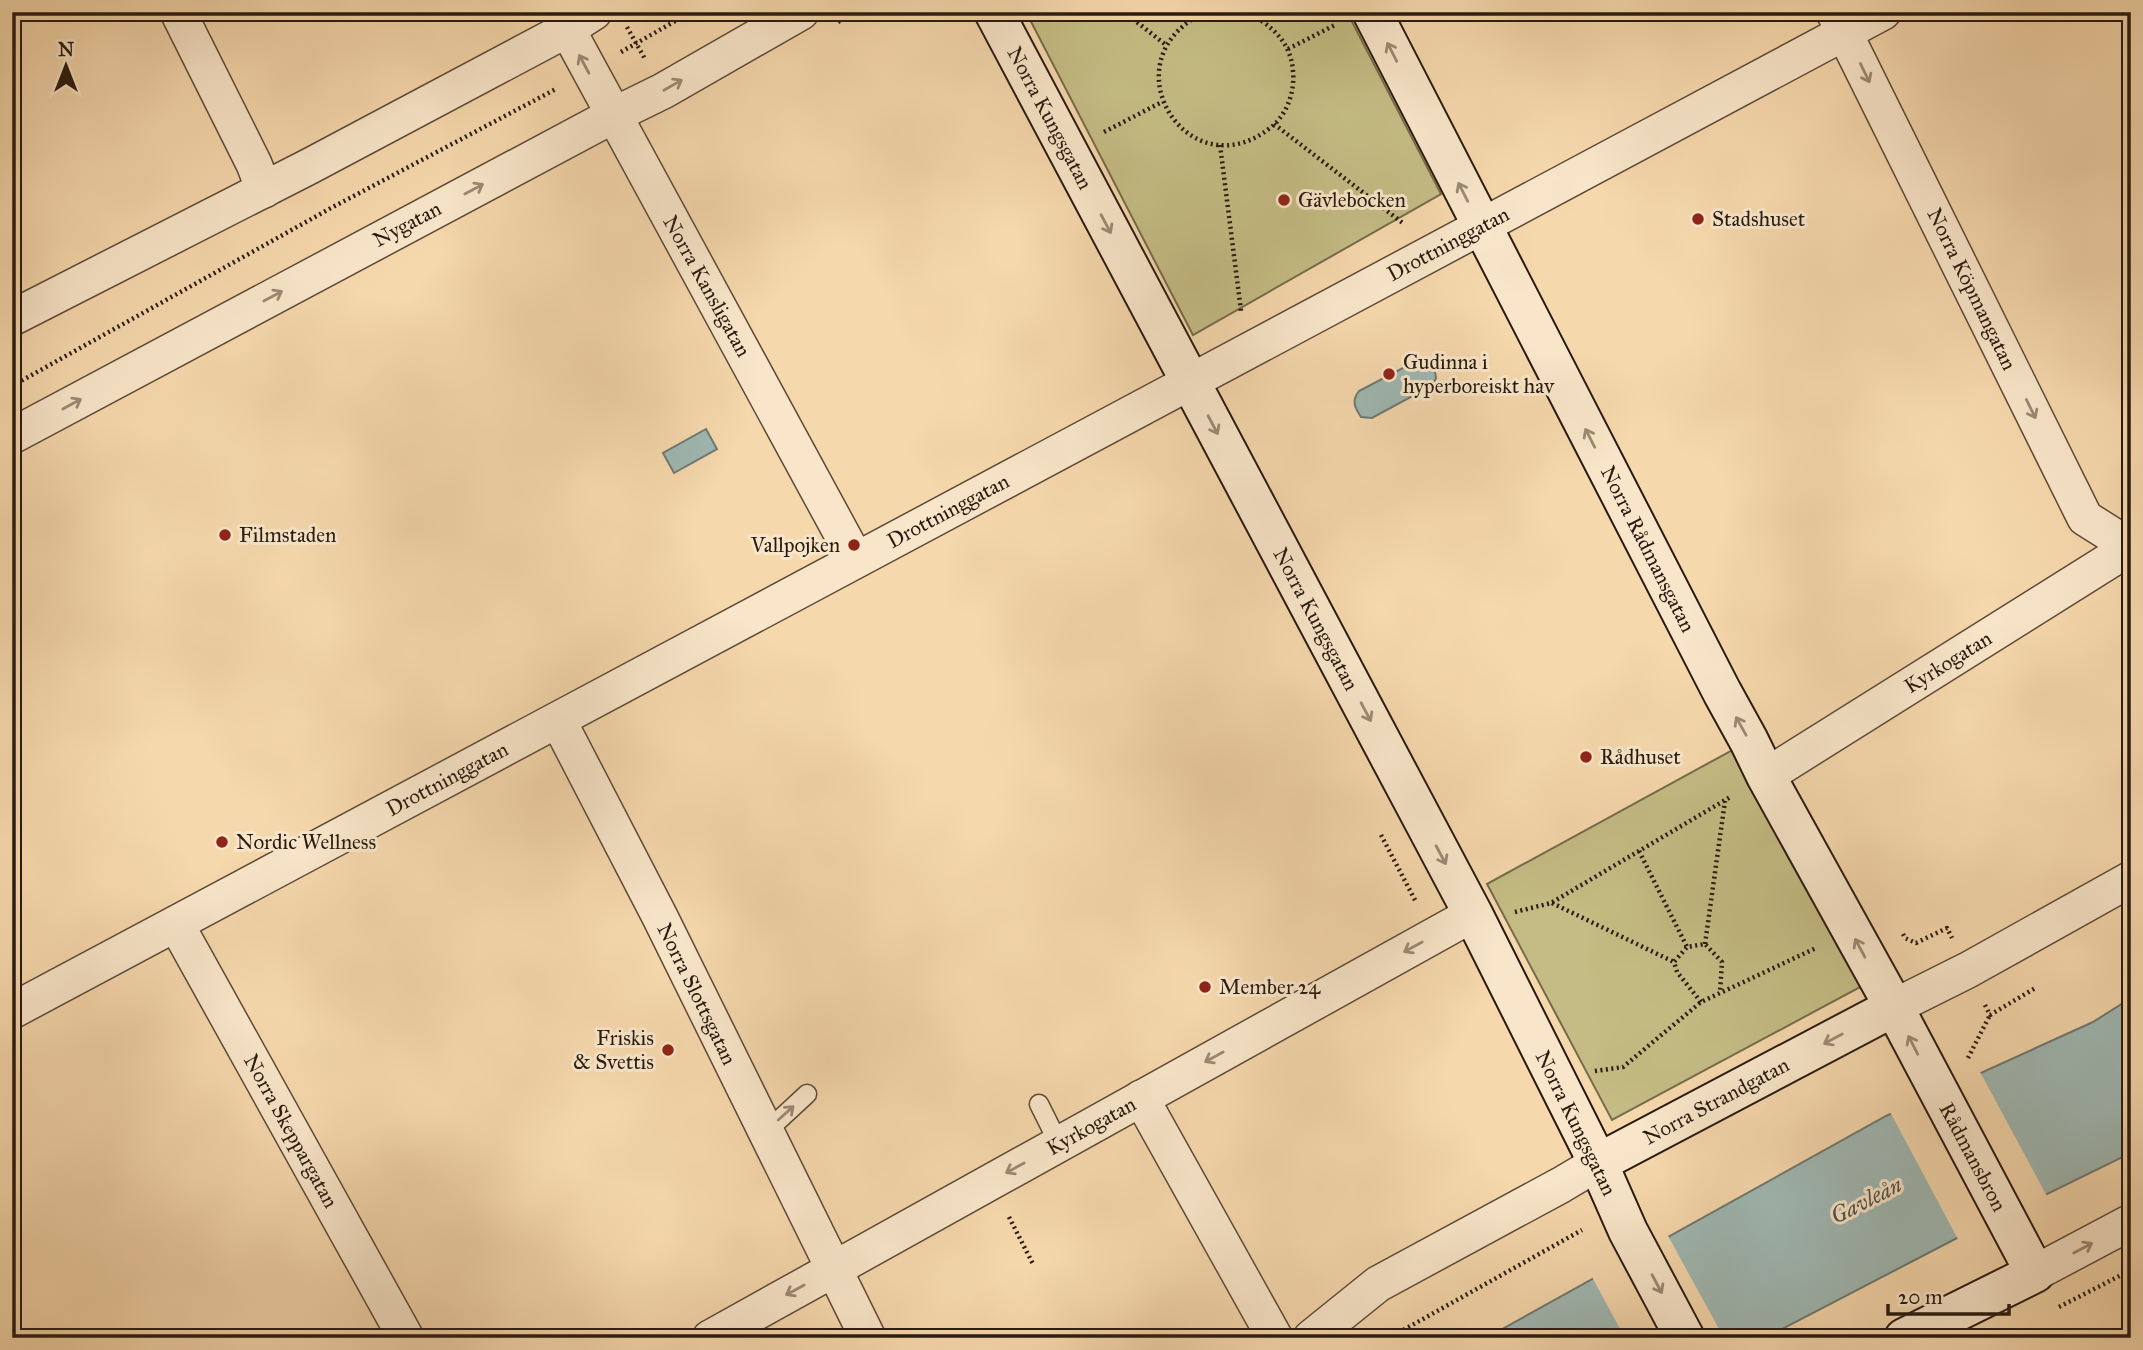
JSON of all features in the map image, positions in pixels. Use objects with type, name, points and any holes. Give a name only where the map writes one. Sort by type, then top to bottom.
[{"type":"street","points":[[178,12],[254,164],[264,190]]},
{"type":"street","name":"Nygatan","points":[[12,436],[663,91],[801,12]]},
{"type":"street","name":"Norra Kungsgatan","points":[[993,12],[1473,914],[1598,1163],[1628,1231],[1685,1338]]},
{"type":"street","name":"Drottninggatan","points":[[12,1011],[1481,227],[1840,22],[1883,12]]},
{"type":"street","points":[[12,318],[264,190],[572,18]]},
{"type":"street","name":"Norra Kansligatan","points":[[572,18],[589,72],[612,116],[856,560]]},
{"type":"street","name":"Norra Rådmansgatan","points":[[1355,18],[1481,227],[1766,776],[1850,929],[1894,1007],[1948,1073]]},
{"type":"street","name":"Norra Köpmangatan","points":[[1840,22],[2085,518],[2131,547]]},
{"type":"street","name":"Kyrkogatan","points":[[1766,776],[2131,547]]},
{"type":"street","name":"Norra Slottsgatan","points":[[558,720],[660,917],[833,1269]]},
{"type":"street","name":"Norra Strandgatan","points":[[1311,1338],[1378,1284],[1598,1163],[1968,970],[2131,878]]},
{"type":"street","name":"Kyrkogatan","points":[[710,1338],[1473,914]]},
{"type":"street","name":"Norra Skeppargatan","points":[[176,924],[406,1338]]},
{"type":"street","name":"Rådmansbron","points":[[1948,1073],[2013,1232],[2035,1273]]},
{"type":"street","points":[[1141,1098],[1275,1338]]},
{"type":"street","points":[[1904,1338],[2131,1222]]},
{"type":"street","points":[[833,1269],[868,1338]]},
{"type":"lane","points":[[766,1132],[807,1094]]},
{"type":"lane","points":[[1039,1104],[1059,1144]]},
{"type":"path","points":[[12,386],[331,208],[589,72],[691,12]]},
{"type":"path","points":[[1124,12],[1166,45]]},
{"type":"path","points":[[1206,12],[1177,30],[1166,45],[1159,64],[1158,83],[1162,102],[1172,119],[1185,132],[1202,141],[1220,145],[1240,144],[1259,136],[1274,124],[1286,108],[1293,89],[1293,68],[1288,49],[1277,33],[1262,20],[1245,12]]},
{"type":"path","points":[[1288,49],[1355,18]]},
{"type":"path","points":[[1101,134],[1162,102]]},
{"type":"path","points":[[1274,124],[1438,249]]},
{"type":"path","points":[[1220,145],[1246,352]]},
{"type":"path","points":[[1473,914],[1503,915],[1551,903],[1766,776]]},
{"type":"path","points":[[1720,993],[1723,974],[1721,962],[1705,944],[1726,800]]},
{"type":"path","points":[[1639,851],[1687,947]]},
{"type":"path","points":[[1551,903],[1674,962],[1677,972],[1701,1002]]},
{"type":"path","points":[[1900,928],[1905,938],[1916,943],[1947,928],[1990,1015]]},
{"type":"path","points":[[1584,1073],[1623,1067],[1701,1002],[1850,929]]},
{"type":"path","points":[[2124,934],[2131,930]]},
{"type":"path","points":[[1674,962],[1687,947],[1705,944]]},
{"type":"path","points":[[1948,1073],[1990,1015],[2037,986]]},
{"type":"path","points":[[990,1182],[1033,1264]]},
{"type":"path","points":[[1389,1338],[1582,1230]]},
{"type":"path","points":[[2055,1310],[2131,1270]]},
{"type":"shaded area","points":[[1026,12],[1347,12],[1441,194],[1193,335]]},
{"type":"shaded area","points":[[1749,741],[1877,978],[1612,1120],[1487,884]]},
{"type":"water","points":[[1418,360],[1426,361],[1433,367],[1436,378],[1433,385],[1372,418],[1361,417],[1355,404],[1359,391]]},
{"type":"water","points":[[706,429],[717,449],[674,473],[663,453]]},
{"type":"water","name":"Gavleån","points":[[2131,998],[2131,1153],[1959,1237],[1765,1338],[1486,1338],[1886,1116],[2093,1022]]},
{"type":"pier","points":[[1979,1070],[2048,1198],[1959,1241],[1889,1110]]},
{"type":"pier","points":[[1667,1234],[1724,1338],[1625,1338],[1592,1277]]},
{"type":"place","name":"Gävlebocken","points":[[1284,200]]},
{"type":"place","name":"Stadshuset","points":[[1698,219]]},
{"type":"place","name":"Gudinna i hyperboreiskt hav","points":[[1389,374]]},
{"type":"place","name":"Filmstaden","points":[[225,535]]},
{"type":"place","name":"Vallpojken","points":[[854,545]]},
{"type":"place","name":"Rådhuset","points":[[1586,757]]},
{"type":"place","name":"Nordic Wellness","points":[[222,842]]},
{"type":"place","name":"Member 24","points":[[1205,987]]},
{"type":"place","name":"Friskis & Svettis","points":[[668,1050]]}]
